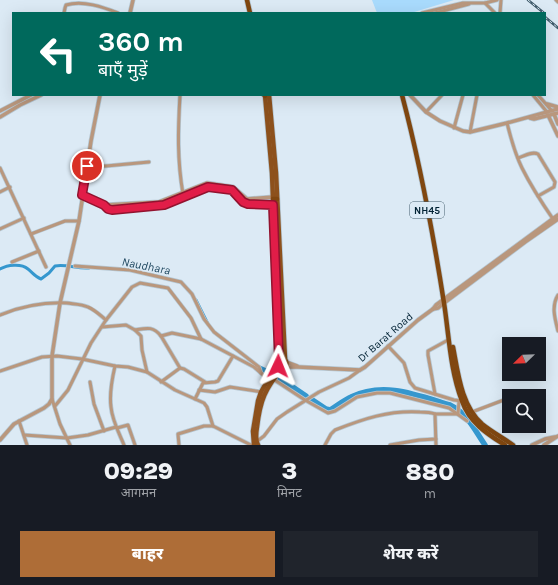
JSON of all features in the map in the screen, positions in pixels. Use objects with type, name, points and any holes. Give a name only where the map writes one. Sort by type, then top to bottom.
[{"type":"highway","points":[[247,0],[250,12]]},
{"type":"highway","name":"NH45","points":[[402,96],[412,130],[444,301],[448,340],[462,401],[476,423],[484,431],[505,445]]},
{"type":"highway","name":"NH45","points":[[447,326],[461,385],[462,401],[482,424],[513,445]]},
{"type":"main road","points":[[265,96],[286,365],[271,379]]},
{"type":"main road","points":[[254,444],[263,393],[278,362],[274,199]]},
{"type":"main road","points":[[278,362],[285,361]]},
{"type":"main road","points":[[278,362],[283,368]]},
{"type":"street","points":[[130,12],[133,0]]},
{"type":"street","points":[[426,12],[464,3],[485,3],[497,0]]},
{"type":"street","points":[[500,12],[501,0]]},
{"type":"street","points":[[64,12],[66,5],[77,3],[105,8],[115,12]]},
{"type":"street","points":[[485,3],[494,12]]},
{"type":"street","points":[[439,12],[469,4]]},
{"type":"street","points":[[0,112],[28,96]]},
{"type":"street","points":[[0,117],[39,96]]},
{"type":"street","points":[[70,445],[60,424],[52,399],[52,356],[60,303],[79,221],[82,195],[100,96]]},
{"type":"street","points":[[180,96],[177,144],[179,171],[184,198]]},
{"type":"street","points":[[411,96],[426,112],[440,121],[454,128],[470,132],[530,118],[534,119],[555,113]]},
{"type":"street","points":[[426,112],[441,96]]},
{"type":"street","points":[[454,128],[463,96]]},
{"type":"street","points":[[470,132],[477,96]]},
{"type":"street","points":[[534,96],[548,114],[558,136]]},
{"type":"street","points":[[539,96],[555,113],[558,124]]},
{"type":"street","points":[[547,104],[558,108],[555,113]]},
{"type":"street","points":[[507,123],[518,158],[538,196],[553,219]]},
{"type":"street","points":[[518,158],[535,152],[538,154],[555,182],[554,187],[538,196]]},
{"type":"street","points":[[87,166],[106,166],[149,162]]},
{"type":"street","points":[[0,168],[46,267]]},
{"type":"street","points":[[104,205],[159,202],[204,184],[211,183],[233,187],[247,198],[274,199]]},
{"type":"street","points":[[0,192],[10,187]]},
{"type":"street","points":[[82,195],[112,210],[157,207],[184,198],[204,189],[214,187],[232,190],[243,202],[248,204],[273,205]]},
{"type":"street","name":"Dr Barat Road","points":[[283,368],[298,367],[360,370],[433,309],[438,308],[444,301],[530,234],[558,215]]},
{"type":"street","points":[[0,229],[24,218]]},
{"type":"street","name":"Dr Barat Road","points":[[444,301],[558,219]]},
{"type":"street","points":[[31,234],[65,221],[79,221]]},
{"type":"street","points":[[12,262],[39,251]]},
{"type":"street","points":[[75,266],[130,270],[181,282],[192,294],[204,319],[214,332],[259,367],[260,373]]},
{"type":"street","points":[[54,406],[68,390],[82,359],[106,320],[136,284],[140,283],[165,286],[171,291],[191,318],[201,339]]},
{"type":"street","points":[[558,295],[554,302],[558,331]]},
{"type":"street","points":[[0,314],[32,305],[60,303],[77,304],[88,307],[106,320]]},
{"type":"street","points":[[101,328],[126,325],[135,330],[141,336],[142,350],[147,372]]},
{"type":"street","points":[[135,330],[147,328],[156,330],[180,368],[206,382],[218,381],[232,356]]},
{"type":"street","points":[[161,336],[172,333],[201,339],[254,367],[260,373],[325,412],[331,413],[357,397],[377,393],[390,393],[443,405],[454,410],[467,421]]},
{"type":"street","points":[[435,394],[428,351],[448,340]]},
{"type":"street","points":[[388,346],[404,363],[412,385],[415,388],[462,401],[458,414]]},
{"type":"street","points":[[0,371],[29,361],[52,356],[82,359],[115,366],[128,367],[147,372],[175,390],[195,398],[204,404],[207,407],[213,426]]},
{"type":"street","name":"Dr Barat Road","points":[[285,361],[298,367]]},
{"type":"street","points":[[115,366],[110,396],[110,406],[124,445]]},
{"type":"street","points":[[161,382],[180,368]]},
{"type":"street","points":[[179,445],[178,437],[180,433],[204,426],[213,426],[254,444],[268,432],[277,419],[305,400],[350,378],[360,370]]},
{"type":"street","points":[[90,382],[94,404],[104,431]]},
{"type":"street","points":[[195,398],[206,382]]},
{"type":"street","points":[[200,390],[214,392],[230,387],[263,393]]},
{"type":"street","points":[[0,440],[14,424],[44,408],[52,399]]},
{"type":"street","points":[[472,412],[502,401]]},
{"type":"street","points":[[325,445],[333,431],[360,420],[380,415],[411,411],[435,414],[458,414]]},
{"type":"street","points":[[435,414],[436,445]]},
{"type":"street","points":[[19,421],[28,445]]},
{"type":"street","points":[[24,435],[66,438],[128,425],[135,445]]},
{"type":"street","points":[[532,445],[556,436]]},
{"type":"street","points":[[544,445],[556,436]]},
{"type":"street","points":[[390,445],[419,440],[436,439]]},
{"type":"shaded area","points":[[372,0],[454,0],[414,12],[377,12]]},
{"type":"waterway","name":"Naudhara","points":[[0,269],[6,266],[18,265],[25,267],[41,279],[55,266],[89,268]]},
{"type":"waterway","name":"Naudhara","points":[[196,300],[207,322]]},
{"type":"waterway","points":[[259,368],[268,372]]},
{"type":"waterway","points":[[278,377],[306,396]]},
{"type":"waterway","points":[[311,399],[330,410],[348,398],[363,392],[388,390],[413,394],[456,408],[470,422],[485,445]]},
{"type":"railway","points":[[528,0],[543,12]]},
{"type":"railway","points":[[546,18],[558,28]]},
{"type":"route","points":[[87,166],[82,195],[112,210],[157,207],[184,198],[208,187],[232,190],[243,202],[248,204],[273,205],[278,309],[278,366]]}]
